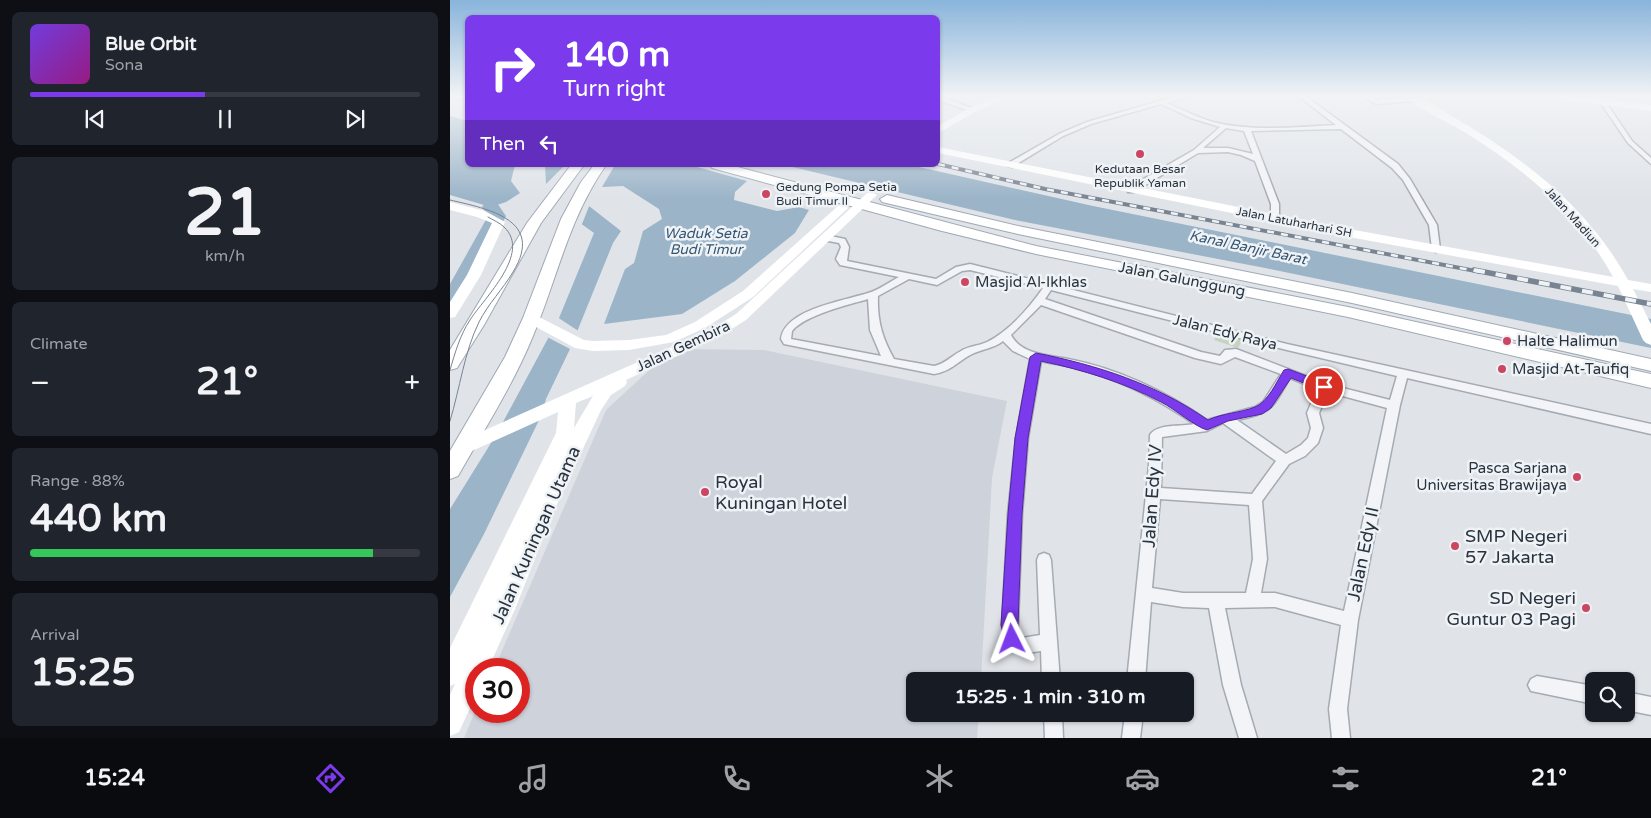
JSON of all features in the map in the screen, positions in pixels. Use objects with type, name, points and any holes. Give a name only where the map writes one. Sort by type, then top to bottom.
[{"type":"main road","points":[[450,363],[475,325],[520,242],[556,190],[576,167]]},
{"type":"main road","points":[[450,470],[502,380],[539,322],[563,230],[582,189],[598,167]]},
{"type":"main road","name":"Jalan Galunggung","points":[[724,167],[860,199]]},
{"type":"main road","name":"Jalan Galunggung","points":[[761,167],[947,228],[1036,250],[1381,305],[1651,365]]},
{"type":"main road","name":"Jalan Galunggung","points":[[1239,283],[1348,312],[1651,381]]},
{"type":"main road","points":[[480,612],[504,609]]},
{"type":"street","points":[[1009,165],[1074,129]]},
{"type":"street","points":[[1131,190],[1196,151],[1221,129]]},
{"type":"street","points":[[1248,129],[1275,204],[1275,219]]},
{"type":"street","points":[[1345,129],[1395,166],[1406,178],[1433,225],[1436,249]]},
{"type":"street","name":"Jalan Madiun","points":[[1463,129],[1522,166],[1557,194],[1594,237],[1622,282],[1651,340]]},
{"type":"street","points":[[1622,129],[1630,142],[1651,162]]},
{"type":"street","name":"Jalan Latuharhari SH","points":[[940,150],[1275,219],[1651,288]]},
{"type":"street","points":[[1196,151],[1232,150],[1246,153],[1259,160]]},
{"type":"street","name":"Jalan Gembira","points":[[463,448],[717,332],[741,317],[826,238],[860,199]]},
{"type":"street","name":"Jalan Gembira","points":[[539,322],[576,341],[593,346],[629,345],[669,339],[700,325],[748,294],[860,199]]},
{"type":"street","points":[[450,206],[498,222],[474,275],[450,314]]},
{"type":"street","name":"Jalan Edy Raya","points":[[826,238],[842,241],[845,247],[841,259],[843,263],[937,282],[959,269],[970,267],[1287,347],[1651,429]]},
{"type":"street","points":[[906,277],[873,295],[830,306],[790,326],[787,331],[786,340],[788,342],[890,362],[934,370],[945,369],[968,352],[991,344],[1005,334],[1040,300],[1048,288]]},
{"type":"street","points":[[873,295],[873,325],[878,340],[890,362]]},
{"type":"street","points":[[1040,300],[1199,355],[1221,360],[1229,353],[1236,353],[1324,387],[1394,405]]},
{"type":"street","points":[[1005,334],[1011,346],[1036,357],[1081,366],[1144,388],[1181,407],[1207,426]]},
{"type":"street","points":[[1036,357],[1022,438],[1015,514],[1010,625],[1012,639],[1020,646],[1049,642]]},
{"type":"street","name":"Jalan Kuningan Utama","points":[[450,723],[504,609],[543,513],[593,408],[605,392],[644,364]]},
{"type":"street","name":"Jalan Edy IV","points":[[1137,672],[1153,493],[1156,435],[1160,432],[1182,432],[1207,426],[1225,418],[1250,414],[1267,405],[1288,372]]},
{"type":"street","name":"Jalan Edy II","points":[[1341,738],[1338,709],[1350,620],[1394,405],[1403,373]]},
{"type":"street","points":[[1252,601],[1260,559],[1255,500],[1284,460],[1298,456],[1315,436],[1317,426],[1313,413],[1324,387]]},
{"type":"street","name":"Jalan Kuningan Utama","points":[[450,674],[565,434],[568,404],[558,403]]},
{"type":"street","points":[[1225,418],[1284,460]]},
{"type":"street","points":[[1153,493],[1255,500]]},
{"type":"street","points":[[1044,560],[1051,672]]},
{"type":"street","points":[[1144,594],[1168,598],[1216,601],[1275,600],[1350,620]]},
{"type":"street","points":[[1216,601],[1232,685],[1248,738]]},
{"type":"street","points":[[1537,685],[1585,693]]},
{"type":"street","points":[[1635,703],[1651,706]]},
{"type":"street","points":[[1053,722],[1054,738]]},
{"type":"street","points":[[1132,738],[1133,722]]},
{"type":"shaded area","points":[[685,349],[764,350],[1007,401],[992,478],[981,672],[906,672],[906,722],[978,722],[977,738],[464,738],[470,723],[530,723],[530,658],[499,658],[606,410],[658,362]]},
{"type":"green space","points":[[1218,332],[1243,339],[1238,348],[1214,340]]},
{"type":"water","points":[[450,129],[465,129],[465,167],[514,167],[511,181],[520,193],[506,202],[491,207],[450,195]]},
{"type":"water","points":[[545,167],[572,167],[580,199],[621,231],[613,243],[570,349],[546,399],[542,414],[484,534],[450,597],[450,509],[496,435],[559,318],[594,233],[562,210],[546,184]]},
{"type":"water","name":"Waduk Setia Budi Timur","points":[[614,167],[697,167],[747,181],[735,192],[734,200],[777,211],[799,207],[809,210],[795,233],[735,281],[682,314],[604,324],[625,269],[634,263],[643,231],[662,219],[659,209],[623,186],[602,187]]},
{"type":"water","name":"Kanal Banjir Barat","points":[[792,167],[919,167],[1093,206],[1651,319],[1651,348],[1265,268],[1015,220]]},
{"type":"pier","points":[[563,167],[574,167],[574,174],[582,197],[590,204],[582,224],[579,225],[560,211],[544,186]]},
{"type":"pier","points":[[557,317],[580,332],[572,350],[547,337]]},
{"type":"waterway","points":[[450,304],[497,216],[491,207]]},
{"type":"tram line","points":[[450,200],[496,213],[508,220],[517,229],[522,240],[521,254],[513,272],[483,315],[474,334],[450,421]]},
{"type":"tram line","points":[[450,370],[463,332],[503,275],[509,262],[512,249],[511,238],[504,227],[488,217]]},
{"type":"railway","points":[[940,164],[1045,189],[1481,272]]},
{"type":"railway","points":[[1474,270],[1651,304]]},
{"type":"place","name":"Kedutaan Besar Republik Yaman","points":[[1140,154]]},
{"type":"place","name":"Gedung Pompa Setia Budi Timur II","points":[[766,194]]},
{"type":"place","name":"Masjid Al-Ikhlas","points":[[965,282]]},
{"type":"place","name":"Halte Halimun","points":[[1507,341]]},
{"type":"place","name":"Masjid At-Taufiq","points":[[1502,369]]},
{"type":"place","name":"Pasca Sarjana Universitas Brawijaya","points":[[1577,477]]},
{"type":"place","name":"Royal Kuningan Hotel","points":[[705,492]]},
{"type":"place","name":"SMP Negeri 57 Jakarta","points":[[1455,546]]},
{"type":"place","name":"SD Negeri Guntur 03 Pagi","points":[[1586,608]]},
{"type":"route","points":[[1012,639],[1010,625],[1015,514],[1022,438],[1036,357],[1081,366],[1144,388],[1181,407],[1207,426],[1225,418],[1258,411],[1267,405],[1288,372],[1324,387]]}]
